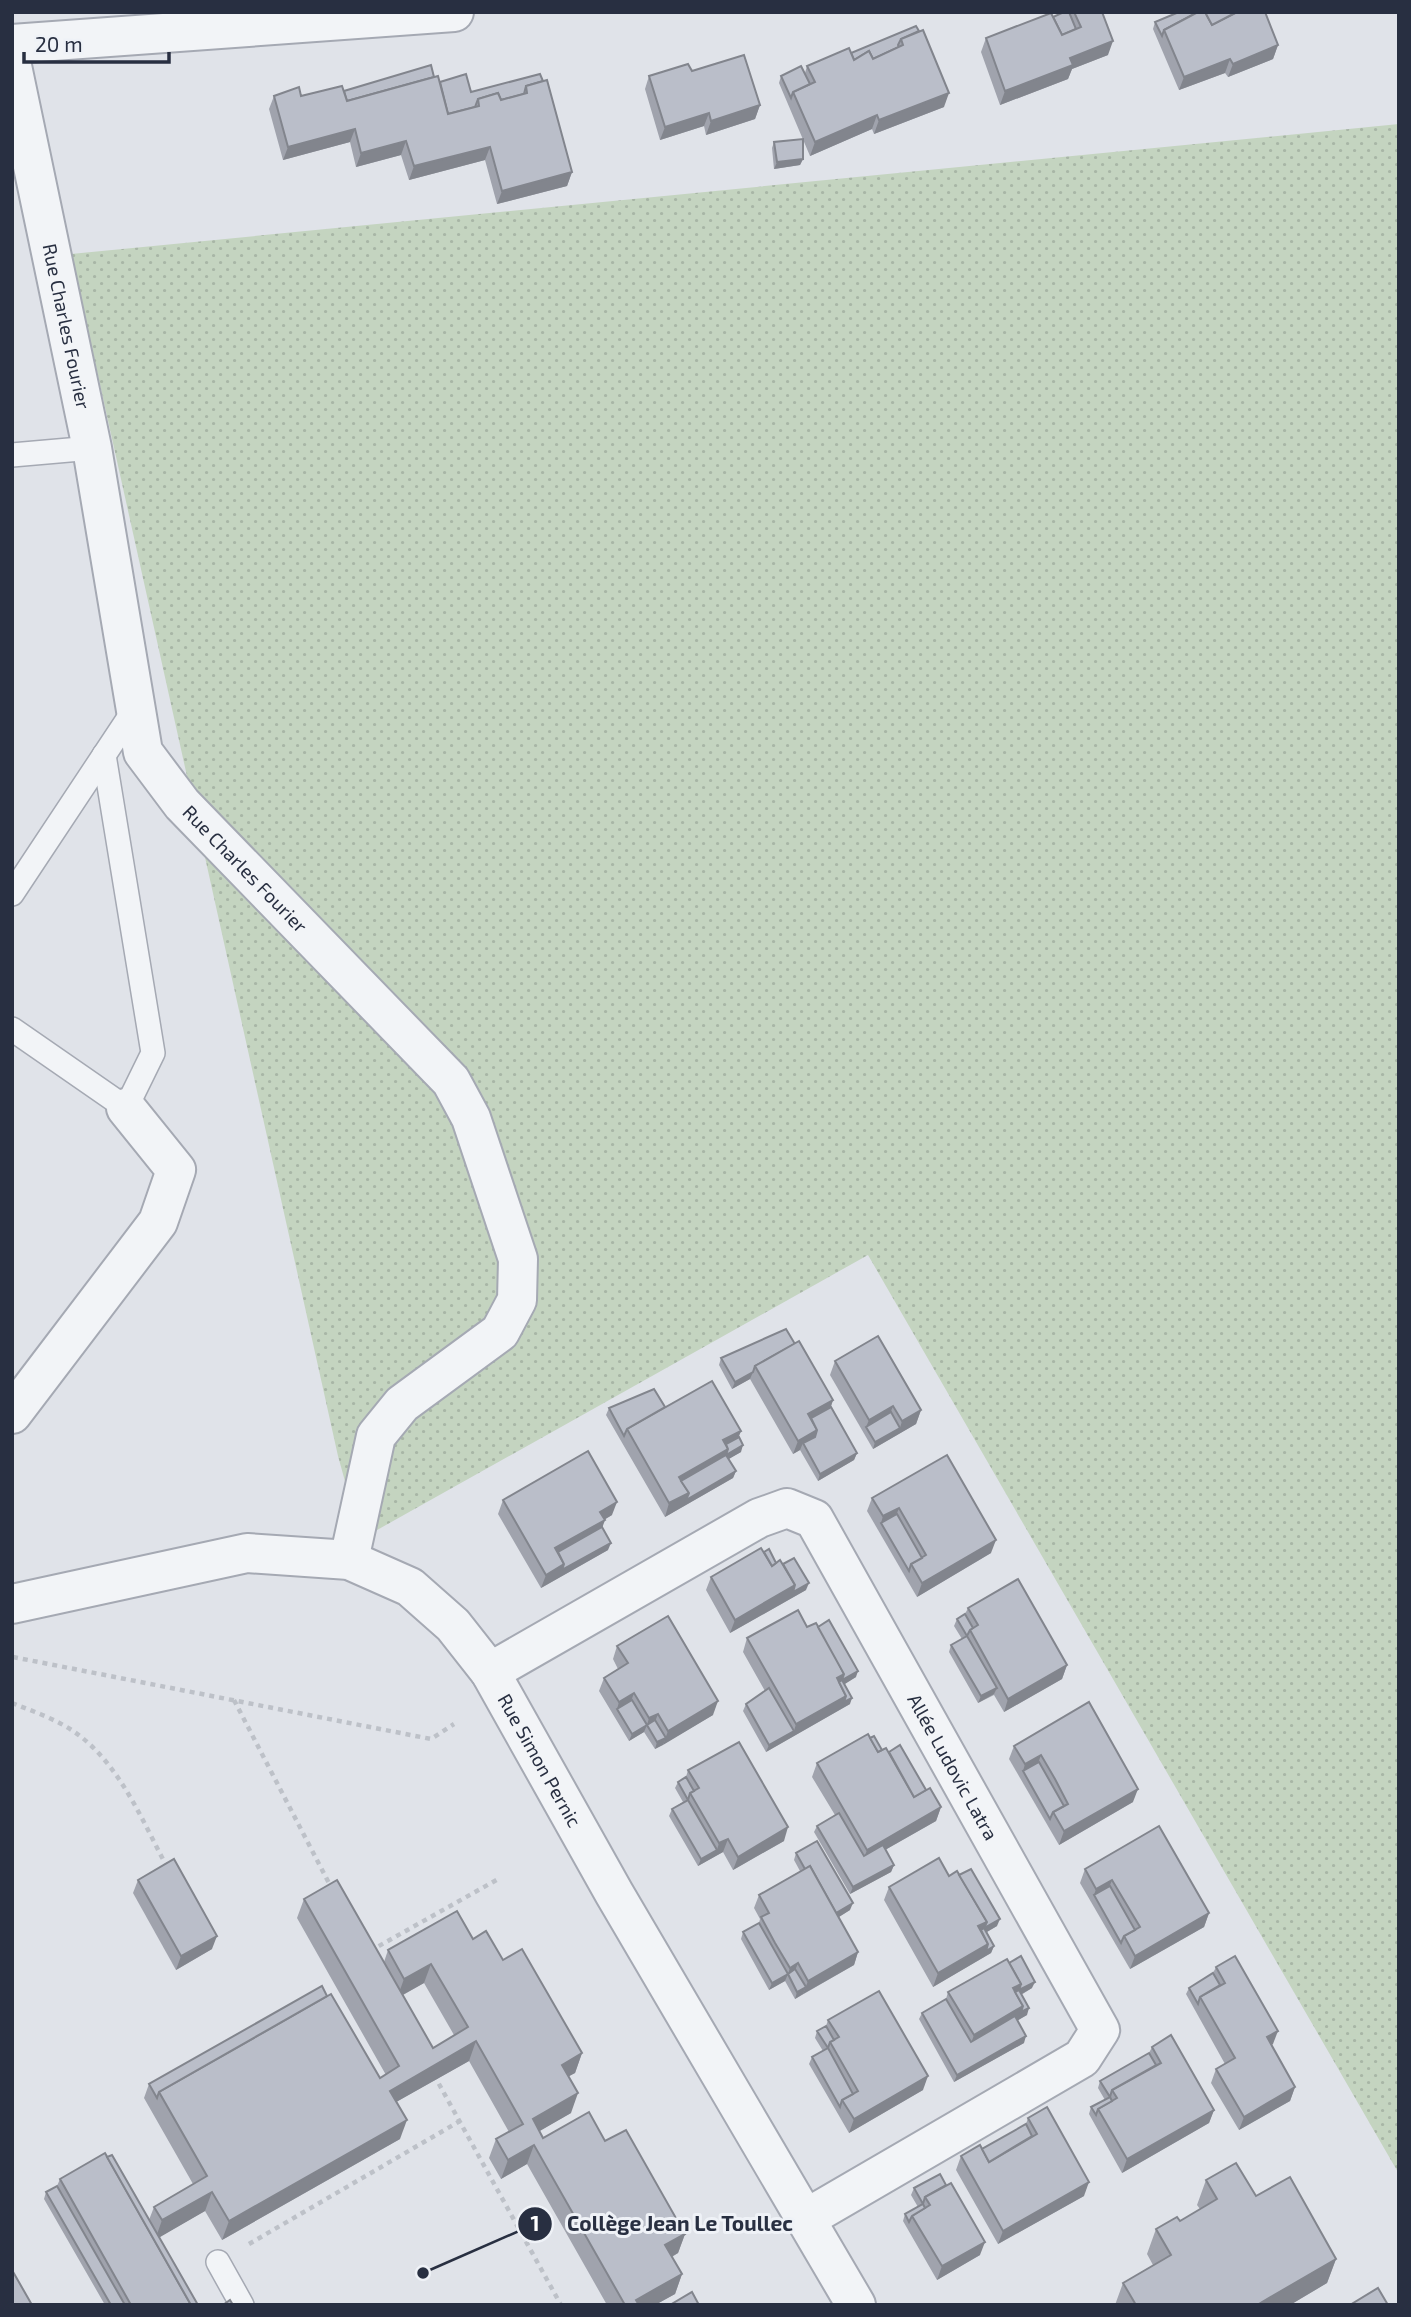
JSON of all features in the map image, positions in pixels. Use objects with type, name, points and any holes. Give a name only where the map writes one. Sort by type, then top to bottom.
[{"type":"street","points":[[12,44],[454,12]]},
{"type":"street","name":"Rue Charles Fourier","points":[[12,66],[92,448],[143,752],[182,804],[451,1081],[471,1118],[518,1259],[517,1300],[500,1332],[402,1404],[376,1436],[349,1560]]},
{"type":"street","points":[[12,1414],[158,1222],[176,1170],[126,1108]]},
{"type":"street","name":"Allée Ludovic Latra","points":[[490,1672],[759,1518],[787,1508],[814,1519],[1100,2030],[1082,2058],[807,2218]]},
{"type":"street","name":"Rue Simon Pernic","points":[[12,1604],[247,1553],[349,1560],[411,1587],[453,1625],[490,1672],[621,1905],[856,2305]]},
{"type":"lane","points":[[12,455],[92,448]]},
{"type":"lane","points":[[12,894],[136,707]]},
{"type":"lane","points":[[12,1029],[126,1108],[153,1053],[104,755]]},
{"type":"lane","points":[[218,2262],[242,2305]]},
{"type":"path","points":[[13,1657],[431,1739],[454,1724]]},
{"type":"path","points":[[234,1700],[335,1893]]},
{"type":"path","points":[[12,1703],[80,1736],[123,1783],[166,1865]]},
{"type":"path","points":[[371,1961],[367,1953],[499,1878]]},
{"type":"path","points":[[427,2063],[561,2305]]},
{"type":"path","points":[[218,2262],[460,2121]]},
{"type":"green space","points":[[1399,124],[1399,2174],[868,1255],[361,1539],[338,1456],[71,254]]},
{"type":"building","points":[[1069,12],[1076,29],[1062,35],[1053,17]]},
{"type":"building","points":[[1074,12],[1102,12],[1113,41],[1070,58],[1073,65],[1005,91],[986,38],[1051,13],[1062,35],[1081,27]]},
{"type":"building","points":[[1179,12],[1198,12],[1164,30],[1162,36],[1155,22]]},
{"type":"building","points":[[1198,12],[1205,12],[1212,25],[1237,12],[1265,12],[1278,45],[1233,64],[1230,59],[1184,77],[1164,30]]},
{"type":"building","points":[[1205,12],[1237,12],[1212,25]]},
{"type":"building","points":[[916,26],[919,31],[901,39],[899,47],[873,59],[869,51],[854,60],[851,53]]},
{"type":"building","points":[[923,30],[949,93],[879,120],[877,115],[815,142],[793,92],[815,82],[807,66],[849,48],[854,60],[869,51],[873,59],[903,45],[901,39]]},
{"type":"building","points":[[744,55],[760,105],[711,121],[709,113],[665,127],[649,76],[688,64],[692,71]]},
{"type":"building","points":[[431,65],[434,77],[347,101],[344,91]]},
{"type":"building","points":[[801,66],[810,84],[793,92],[791,98],[781,76]]},
{"type":"building","points":[[466,74],[471,92],[540,74],[543,81],[526,86],[524,94],[501,100],[498,93],[478,99],[475,107],[448,114],[440,82]]},
{"type":"building","points":[[438,76],[448,114],[479,106],[478,99],[498,93],[501,100],[527,93],[526,86],[547,80],[572,172],[502,191],[490,147],[414,166],[406,141],[361,153],[355,129],[288,147],[274,96],[299,87],[301,96],[342,86],[347,101]]},
{"type":"building","points":[[803,139],[803,159],[777,162],[774,142]]},
{"type":"building","points":[[786,1329],[795,1344],[755,1366],[753,1372],[735,1382],[721,1358]]},
{"type":"building","points":[[878,1336],[921,1410],[902,1421],[893,1406],[869,1420],[835,1361]]},
{"type":"building","points":[[799,1341],[833,1400],[808,1414],[817,1430],[798,1441],[755,1366]]},
{"type":"building","points":[[712,1381],[741,1431],[723,1440],[728,1449],[679,1477],[689,1493],[669,1503],[627,1429]]},
{"type":"building","points":[[654,1389],[665,1407],[627,1429],[624,1436],[609,1408]]},
{"type":"building","points":[[831,1407],[857,1453],[820,1474],[803,1443],[815,1437],[817,1430],[811,1418]]},
{"type":"building","points":[[891,1412],[900,1428],[875,1442],[866,1427]]},
{"type":"building","points":[[739,1437],[743,1445],[726,1455],[726,1444]]},
{"type":"building","points":[[588,1451],[617,1502],[600,1512],[605,1520],[555,1548],[564,1564],[546,1575],[503,1500]]},
{"type":"building","points":[[726,1455],[736,1471],[686,1500],[689,1493],[681,1481]]},
{"type":"building","points":[[947,1455],[996,1540],[922,1583],[911,1564],[926,1555],[899,1508],[883,1516],[872,1498]]},
{"type":"building","points":[[897,1514],[922,1558],[911,1564],[909,1571],[881,1523]]},
{"type":"building","points":[[602,1527],[611,1543],[562,1570],[564,1564],[558,1552]]},
{"type":"building","points":[[761,1548],[772,1566],[780,1560],[795,1585],[735,1620],[711,1577]]},
{"type":"building","points":[[769,1549],[776,1563],[772,1566],[764,1552]]},
{"type":"building","points":[[794,1558],[809,1583],[793,1592],[795,1585],[783,1564]]},
{"type":"building","points":[[1018,1579],[1067,1665],[1008,1699],[970,1630],[978,1625],[968,1608]]},
{"type":"building","points":[[798,1610],[807,1627],[816,1623],[831,1648],[844,1674],[837,1678],[846,1696],[796,1724],[747,1638]]},
{"type":"building","points":[[965,1614],[973,1628],[967,1636],[957,1619]]},
{"type":"building","points":[[668,1616],[718,1701],[668,1731],[658,1714],[649,1718],[634,1693],[619,1702],[604,1678],[628,1663],[617,1646]]},
{"type":"building","points":[[829,1620],[858,1671],[842,1680],[844,1674],[818,1627]]},
{"type":"building","points":[[967,1636],[997,1688],[981,1696],[951,1645]]},
{"type":"building","points":[[842,1680],[852,1698],[844,1702],[846,1696],[839,1682]]},
{"type":"building","points":[[769,1688],[794,1731],[769,1745],[746,1704]]},
{"type":"building","points":[[632,1700],[647,1725],[632,1734],[617,1709]]},
{"type":"building","points":[[1089,1702],[1138,1789],[1064,1831],[1053,1812],[1068,1804],[1041,1755],[1025,1764],[1014,1746]]},
{"type":"building","points":[[655,1720],[666,1738],[657,1742],[647,1725]]},
{"type":"building","points":[[868,1734],[878,1752],[886,1748],[914,1797],[930,1788],[941,1807],[867,1850],[817,1763]]},
{"type":"building","points":[[874,1736],[882,1750],[878,1752],[870,1738]]},
{"type":"building","points":[[739,1742],[788,1827],[738,1857],[728,1839],[719,1843],[690,1793],[699,1788],[688,1770]]},
{"type":"building","points":[[900,1745],[926,1790],[914,1797],[889,1752]]},
{"type":"building","points":[[1039,1762],[1064,1806],[1053,1812],[1050,1819],[1023,1771]]},
{"type":"building","points":[[686,1777],[694,1791],[690,1793],[688,1800],[678,1782]]},
{"type":"building","points":[[688,1800],[717,1850],[701,1859],[672,1809]]},
{"type":"building","points":[[839,1813],[864,1856],[883,1845],[894,1865],[853,1887],[817,1826]]},
{"type":"building","points":[[1159,1826],[1209,1913],[1135,1956],[1124,1936],[1140,1927],[1112,1880],[1096,1889],[1085,1869]]},
{"type":"building","points":[[817,1841],[853,1903],[836,1913],[810,1866],[805,1869],[796,1853]]},
{"type":"building","points":[[939,1858],[949,1876],[957,1871],[987,1922],[978,1926],[988,1944],[938,1973],[889,1887]]},
{"type":"building","points":[[174,1859],[217,1936],[181,1956],[138,1880]]},
{"type":"building","points":[[810,1866],[858,1952],[808,1981],[798,1963],[790,1968],[775,1943],[761,1917],[769,1913],[759,1895]]},
{"type":"building","points":[[971,1869],[1000,1919],[984,1928],[987,1922],[959,1875]]},
{"type":"building","points":[[337,1880],[433,2048],[468,2027],[431,1964],[404,1979],[388,1950],[457,1911],[473,1939],[486,1931],[503,1960],[522,1949],[582,2053],[562,2065],[578,2093],[533,2119],[543,2138],[589,2112],[605,2141],[626,2130],[685,2234],[665,2245],[682,2274],[636,2300],[639,2305],[625,2305],[534,2145],[508,2160],[496,2139],[523,2124],[476,2041],[390,2091],[407,2120],[229,2221],[212,2192],[162,2220],[154,2207],[207,2176],[159,2092],[331,1994],[380,2078],[399,2066],[304,1899]]},
{"type":"building","points":[[1110,1886],[1135,1930],[1124,1936],[1121,1943],[1094,1895]]},
{"type":"building","points":[[759,1923],[788,1974],[772,1983],[743,1932]]},
{"type":"building","points":[[984,1928],[994,1946],[986,1951],[988,1944],[981,1930]]},
{"type":"building","points":[[1021,1956],[1035,1982],[1019,1990],[1021,1984],[1009,1963]]},
{"type":"building","points":[[1235,1956],[1278,2031],[1267,2037],[1295,2087],[1244,2117],[1216,2069],[1235,2058],[1200,1997],[1225,1983],[1216,1967]]},
{"type":"building","points":[[1007,1959],[1021,1984],[1013,1988],[1023,2006],[974,2035],[948,1992]]},
{"type":"building","points":[[795,1969],[806,1987],[797,1992],[788,1974]]},
{"type":"building","points":[[1213,1973],[1220,1985],[1200,1997],[1198,2004],[1189,1988]]},
{"type":"building","points":[[322,1986],[327,1996],[159,2092],[157,2098],[149,2084]]},
{"type":"building","points":[[1019,1990],[1029,2008],[1021,2012],[1023,2006],[1015,1992]]},
{"type":"building","points":[[879,1991],[928,2076],[854,2119],[842,2100],[858,2091],[830,2042],[839,2037],[828,2020]]},
{"type":"building","points":[[946,1999],[971,2042],[1015,2016],[1026,2036],[957,2075],[922,2013]]},
{"type":"building","points":[[826,2026],[834,2040],[828,2048],[817,2031]]},
{"type":"building","points":[[1171,2035],[1214,2110],[1127,2159],[1098,2109],[1117,2098],[1112,2090],[1161,2063],[1152,2047]]},
{"type":"building","points":[[828,2048],[853,2094],[842,2100],[840,2107],[812,2057]]},
{"type":"building","points":[[1149,2053],[1156,2065],[1112,2090],[1110,2097],[1100,2081]]},
{"type":"building","points":[[1110,2097],[1112,2101],[1098,2109],[1096,2115],[1091,2107]]},
{"type":"building","points":[[1047,2107],[1089,2182],[1003,2231],[961,2156],[980,2145],[989,2162],[1037,2134],[1028,2118]]},
{"type":"building","points":[[1026,2124],[1032,2136],[989,2162],[982,2149]]},
{"type":"building","points":[[105,2153],[191,2305],[131,2305],[60,2179]]},
{"type":"building","points":[[112,2155],[198,2305],[191,2305],[107,2157]]},
{"type":"building","points":[[1236,2163],[1256,2196],[1290,2177],[1336,2259],[1257,2305],[1136,2305],[1123,2283],[1171,2255],[1156,2229],[1177,2217],[1180,2221],[1217,2199],[1206,2180]]},
{"type":"building","points":[[940,2174],[946,2185],[925,2197],[923,2204],[914,2188]]},
{"type":"building","points":[[951,2183],[985,2242],[942,2266],[912,2216],[930,2205],[925,2197]]},
{"type":"building","points":[[57,2186],[125,2305],[111,2305],[46,2192]]},
{"type":"building","points":[[923,2204],[925,2208],[912,2216],[909,2222],[905,2214]]},
{"type":"building","points":[[12,2270],[32,2305],[12,2305]]},
{"type":"building","points":[[1378,2288],[1388,2305],[1350,2305]]},
{"type":"building","points":[[692,2292],[699,2305],[670,2305]]},
{"type":"place","name":"Collège Jean Le Toullec","points":[[423,2273]]}]
